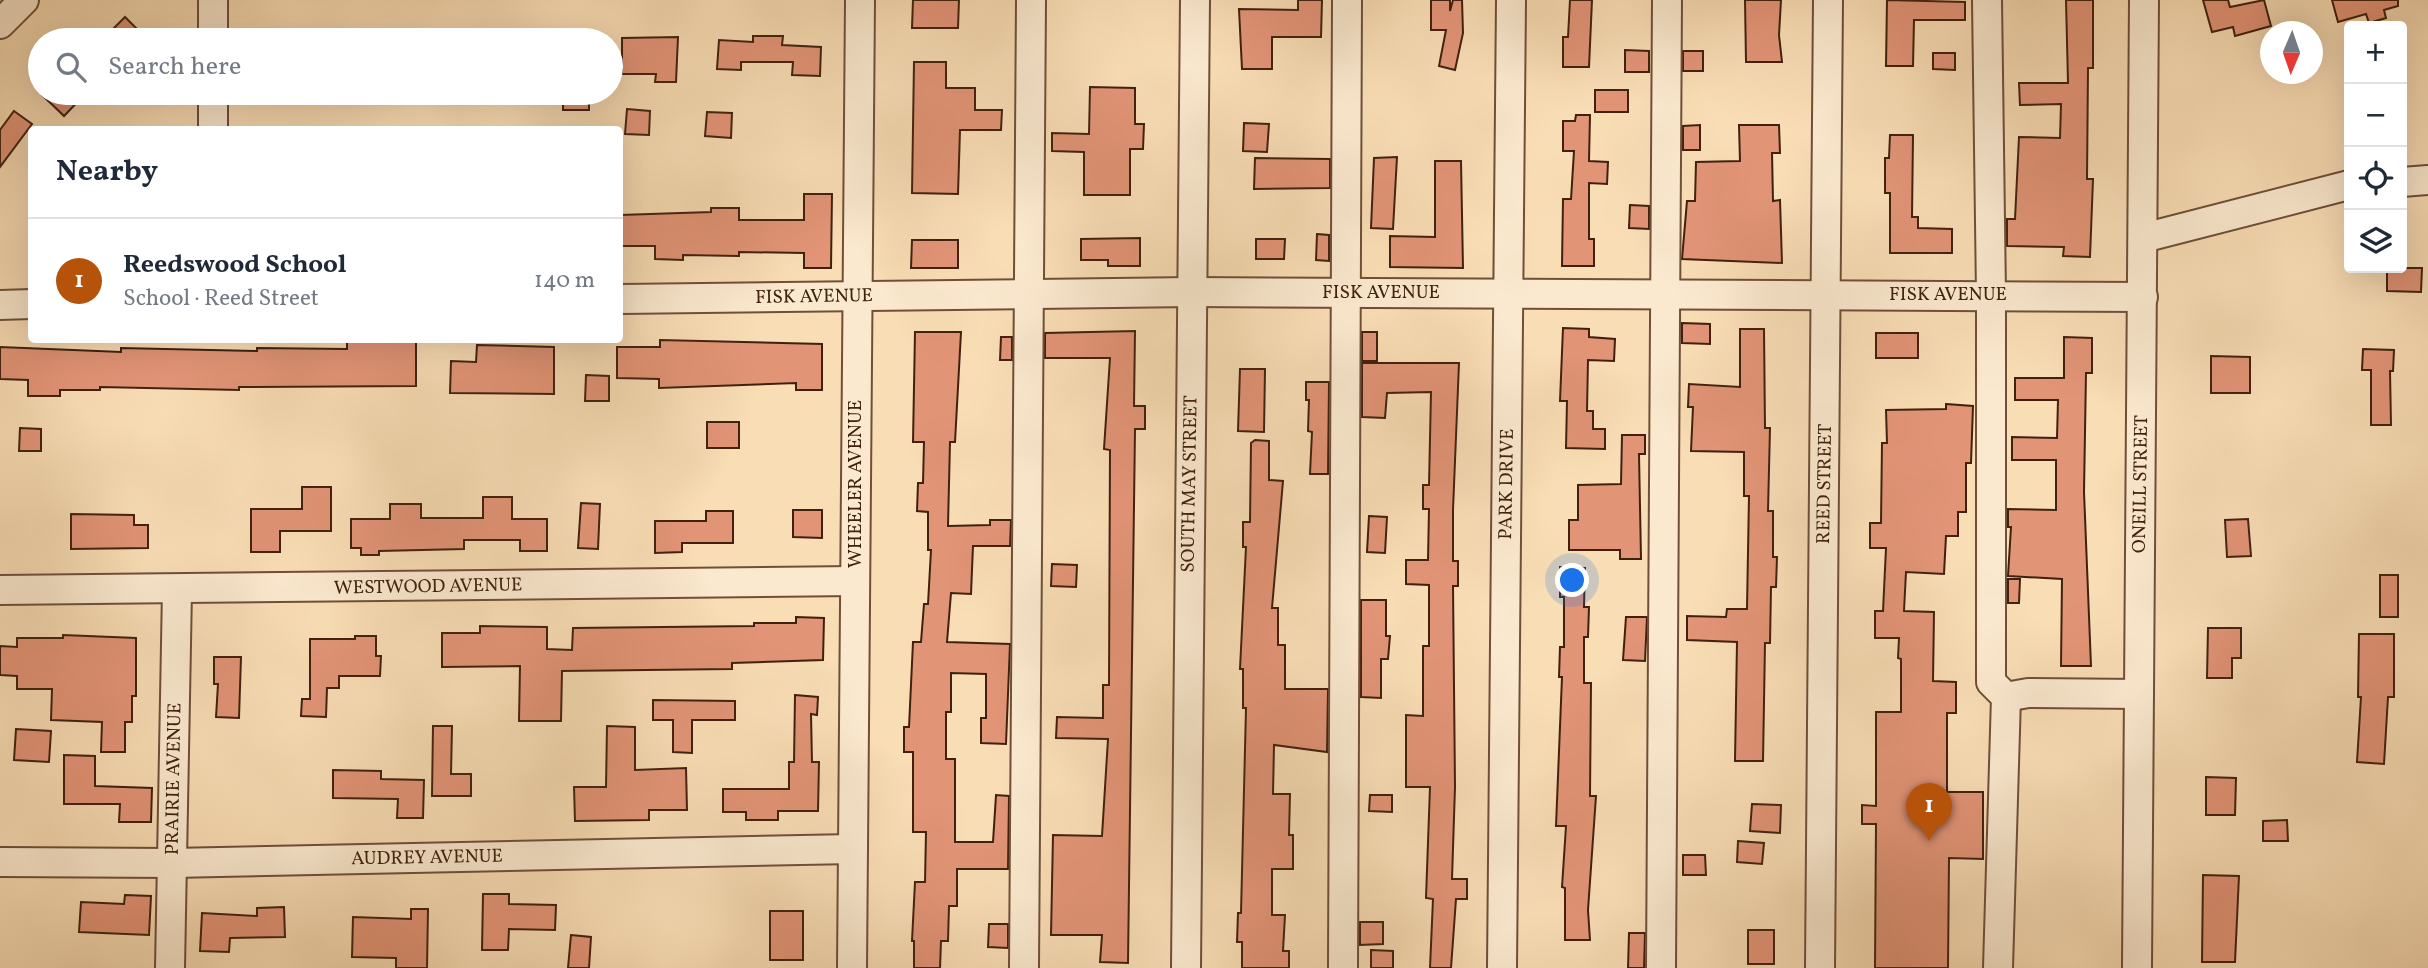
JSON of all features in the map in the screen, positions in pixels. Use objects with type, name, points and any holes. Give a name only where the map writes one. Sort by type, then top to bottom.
[{"type":"street","points":[[0,24],[24,0]]},
{"type":"street","points":[[213,0],[213,28]]},
{"type":"street","name":"WHEELER AVENUE","points":[[852,968],[860,0]]},
{"type":"street","points":[[1024,968],[1031,0]]},
{"type":"street","name":"SOUTH MAY STREET","points":[[1186,968],[1195,0]]},
{"type":"street","points":[[1343,968],[1348,0]]},
{"type":"street","name":"PARK DRIVE","points":[[1502,968],[1511,0]]},
{"type":"street","points":[[1661,968],[1667,0]]},
{"type":"street","name":"REED STREET","points":[[1820,968],[1828,0]]},
{"type":"street","points":[[1987,0],[1991,295],[1991,682],[2006,697],[1998,968]]},
{"type":"street","name":"ONEILL STREET","points":[[2137,968],[2144,0]]},
{"type":"street","points":[[213,105],[213,126]]},
{"type":"street","points":[[2407,182],[2428,180]]},
{"type":"street","points":[[2143,238],[2344,186]]},
{"type":"street","name":"FISK AVENUE","points":[[623,299],[1192,292],[2143,297]]},
{"type":"street","points":[[0,305],[28,304]]},
{"type":"street","name":"WESTWOOD AVENUE","points":[[0,590],[855,581]]},
{"type":"street","name":"PRAIRIE AVENUE","points":[[170,968],[177,590]]},
{"type":"street","points":[[2006,697],[2028,693],[2139,694]]},
{"type":"street","name":"AUDREY AVENUE","points":[[0,862],[172,863],[853,849]]},
{"type":"building","points":[[913,0],[959,0],[958,28],[912,28]]},
{"type":"building","points":[[1298,0],[1322,0],[1321,37],[1272,37],[1272,69],[1242,69],[1239,9],[1298,10]]},
{"type":"building","points":[[1431,0],[1450,0],[1450,11],[1453,0],[1462,0],[1463,33],[1455,70],[1439,66],[1446,30],[1431,30]]},
{"type":"building","points":[[1570,0],[1592,0],[1589,67],[1563,67],[1563,37],[1568,37]]},
{"type":"building","points":[[1745,0],[1781,0],[1779,35],[1782,62],[1746,62]]},
{"type":"building","points":[[1887,0],[1965,2],[1965,20],[1914,20],[1913,66],[1886,66]]},
{"type":"building","points":[[2066,0],[2093,0],[2093,68],[2088,68],[2087,179],[2093,179],[2090,257],[2063,256],[2064,247],[2007,246],[2007,219],[2015,219],[2019,137],[2060,138],[2061,104],[2020,105],[2019,83],[2068,83]]},
{"type":"building","points":[[2203,0],[2228,0],[2230,7],[2264,0],[2270,21],[2260,21],[2260,29],[2235,36],[2233,27],[2212,32]]},
{"type":"building","points":[[2332,0],[2398,0],[2398,6],[2384,10],[2386,18],[2368,21],[2366,14],[2338,22]]},
{"type":"building","points":[[125,17],[136,28],[114,28]]},
{"type":"building","points":[[753,36],[783,36],[782,45],[821,47],[820,76],[792,75],[793,62],[741,62],[741,70],[717,69],[719,40],[753,42]]},
{"type":"building","points":[[678,37],[676,82],[655,82],[656,74],[623,74],[623,38]]},
{"type":"building","points":[[1625,50],[1649,51],[1649,72],[1625,72]]},
{"type":"building","points":[[1683,51],[1703,51],[1703,71],[1683,71]]},
{"type":"building","points":[[1933,53],[1955,53],[1955,70],[1933,69]]},
{"type":"building","points":[[914,62],[946,62],[946,88],[975,88],[975,110],[1002,110],[1001,130],[960,130],[958,194],[912,193]]},
{"type":"building","points":[[1090,87],[1135,88],[1135,124],[1144,124],[1143,149],[1130,149],[1130,195],[1084,195],[1084,152],[1052,151],[1052,133],[1089,134]]},
{"type":"building","points":[[1595,90],[1628,90],[1628,112],[1595,112]]},
{"type":"building","points":[[53,105],[75,105],[64,116]]},
{"type":"building","points":[[563,105],[589,105],[589,110],[563,110]]},
{"type":"building","points":[[627,109],[650,111],[649,135],[625,134]]},
{"type":"building","points":[[14,111],[32,124],[0,167],[0,130]]},
{"type":"building","points":[[707,112],[732,113],[731,138],[705,136]]},
{"type":"building","points":[[1576,115],[1590,115],[1589,161],[1608,162],[1607,184],[1589,183],[1589,239],[1594,239],[1594,266],[1562,266],[1563,199],[1571,199],[1574,151],[1563,151],[1563,121],[1575,121]]},
{"type":"building","points":[[1244,123],[1269,124],[1267,152],[1243,151]]},
{"type":"building","points":[[1700,125],[1700,150],[1683,150],[1683,126]]},
{"type":"building","points":[[1739,125],[1779,125],[1780,153],[1772,153],[1773,201],[1780,200],[1782,263],[1682,259],[1687,201],[1695,201],[1696,162],[1740,161]]},
{"type":"building","points":[[1890,135],[1913,135],[1912,217],[1918,217],[1918,228],[1952,229],[1952,253],[1890,253],[1890,193],[1885,193],[1885,158],[1889,158]]},
{"type":"building","points":[[1397,157],[1393,229],[1371,228],[1374,158]]},
{"type":"building","points":[[1255,158],[1330,159],[1330,188],[1254,189]]},
{"type":"building","points":[[1435,161],[1461,161],[1463,268],[1390,267],[1390,236],[1435,237]]},
{"type":"building","points":[[804,194],[832,194],[831,268],[804,268],[804,253],[739,252],[739,256],[683,255],[683,260],[655,259],[655,246],[623,246],[623,215],[711,212],[711,208],[739,208],[739,220],[804,220]]},
{"type":"building","points":[[1630,205],[1649,206],[1649,229],[1629,228]]},
{"type":"building","points":[[1317,234],[1329,235],[1329,261],[1316,260]]},
{"type":"building","points":[[1140,238],[1140,266],[1108,266],[1108,260],[1081,260],[1081,239]]},
{"type":"building","points":[[1256,239],[1285,239],[1284,259],[1256,259]]},
{"type":"building","points":[[912,240],[958,240],[958,268],[911,268]]},
{"type":"building","points":[[2407,268],[2422,268],[2421,292],[2387,291],[2387,273],[2407,273]]},
{"type":"building","points":[[1682,323],[1710,324],[1710,344],[1682,343]]},
{"type":"building","points":[[1563,328],[1589,329],[1589,337],[1615,339],[1614,361],[1588,360],[1587,411],[1593,411],[1593,429],[1605,429],[1605,449],[1566,448],[1567,401],[1560,401]]},
{"type":"building","points":[[1740,329],[1764,329],[1765,428],[1770,428],[1768,511],[1773,511],[1773,557],[1777,557],[1776,587],[1771,587],[1770,643],[1765,643],[1763,761],[1735,761],[1737,642],[1687,640],[1687,616],[1726,617],[1727,609],[1747,609],[1749,496],[1744,496],[1744,452],[1691,451],[1693,407],[1688,407],[1689,384],[1740,387]]},
{"type":"building","points":[[1135,331],[1134,406],[1145,406],[1145,429],[1135,429],[1128,963],[1100,962],[1102,935],[1051,935],[1053,835],[1102,836],[1108,739],[1056,738],[1057,717],[1103,718],[1103,685],[1109,685],[1110,450],[1104,449],[1110,358],[1045,358],[1045,333]]},
{"type":"building","points":[[915,332],[961,332],[955,442],[950,442],[948,526],[990,525],[990,520],[1011,520],[1010,546],[973,546],[971,594],[951,593],[947,642],[1010,644],[1006,744],[981,743],[981,718],[986,718],[986,674],[951,673],[951,712],[946,712],[946,759],[955,759],[955,842],[993,842],[996,795],[1009,796],[1008,869],[957,869],[957,906],[949,906],[948,941],[941,941],[940,968],[914,968],[912,941],[915,882],[925,882],[926,832],[913,832],[913,752],[904,752],[904,727],[909,727],[913,642],[921,642],[924,604],[928,604],[931,550],[928,550],[928,512],[917,511],[918,483],[923,483],[924,442],[913,442]]},
{"type":"building","points":[[1362,332],[1377,332],[1377,361],[1362,361]]},
{"type":"building","points":[[1876,333],[1918,333],[1918,358],[1876,358]]},
{"type":"building","points":[[1001,337],[1012,337],[1012,360],[1000,360]]},
{"type":"building","points":[[2064,337],[2092,338],[2092,373],[2086,373],[2084,492],[2091,666],[2061,666],[2062,579],[2008,576],[2011,527],[2008,527],[2008,509],[2056,510],[2056,460],[2012,460],[2012,437],[2057,438],[2058,400],[2015,400],[2015,378],[2064,378]]},
{"type":"building","points":[[660,340],[822,344],[822,390],[796,390],[796,383],[659,388],[659,379],[617,378],[617,347],[660,347]]},
{"type":"building","points":[[347,343],[416,343],[416,386],[239,387],[239,390],[100,387],[100,390],[60,390],[60,396],[28,396],[28,380],[0,379],[0,347],[121,352],[121,348],[257,351],[257,348],[347,349]]},
{"type":"building","points":[[477,345],[554,347],[554,394],[450,393],[451,361],[476,362]]},
{"type":"building","points":[[2363,349],[2394,350],[2393,371],[2390,371],[2391,425],[2371,425],[2371,370],[2362,370]]},
{"type":"building","points":[[2211,356],[2250,357],[2250,393],[2211,393]]},
{"type":"building","points":[[1362,363],[1459,363],[1453,510],[1453,561],[1458,561],[1458,586],[1453,586],[1455,787],[1452,879],[1467,879],[1467,899],[1456,899],[1451,968],[1430,968],[1433,899],[1426,898],[1430,787],[1406,787],[1406,715],[1423,716],[1423,646],[1429,646],[1429,585],[1406,584],[1406,560],[1428,560],[1429,509],[1423,509],[1423,485],[1429,485],[1431,392],[1387,393],[1385,418],[1362,417]]},
{"type":"building","points":[[1240,369],[1265,369],[1264,432],[1238,431]]},
{"type":"building","points":[[586,375],[609,376],[609,401],[585,401]]},
{"type":"building","points":[[1306,382],[1329,382],[1328,474],[1310,474],[1312,432],[1308,431],[1309,400],[1306,400]]},
{"type":"building","points":[[1946,404],[1973,406],[1971,463],[1966,463],[1966,512],[1958,512],[1958,536],[1946,536],[1944,574],[1906,572],[1904,611],[1934,612],[1933,681],[1956,682],[1956,713],[1947,713],[1947,792],[1983,792],[1983,859],[1949,858],[1948,968],[1875,968],[1876,824],[1862,824],[1862,805],[1876,806],[1876,712],[1901,712],[1901,659],[1898,658],[1899,638],[1875,638],[1875,611],[1883,611],[1886,548],[1870,548],[1870,523],[1881,523],[1882,443],[1887,443],[1886,410],[1946,409]]},
{"type":"building","points":[[707,422],[739,422],[739,448],[707,448]]},
{"type":"building","points":[[20,428],[41,429],[41,451],[19,451]]},
{"type":"building","points":[[1622,435],[1645,435],[1645,454],[1639,454],[1641,559],[1620,559],[1620,550],[1569,550],[1569,520],[1578,520],[1578,485],[1621,484]]},
{"type":"building","points":[[1255,440],[1269,441],[1269,480],[1283,481],[1272,608],[1278,608],[1278,645],[1285,645],[1285,689],[1328,689],[1327,752],[1274,745],[1273,794],[1290,794],[1289,835],[1293,835],[1293,869],[1272,869],[1272,915],[1285,915],[1283,951],[1289,951],[1289,968],[1242,968],[1242,942],[1237,942],[1238,913],[1241,913],[1246,708],[1243,708],[1243,669],[1240,669],[1246,547],[1243,547],[1243,522],[1250,522],[1251,443]]},
{"type":"building","points":[[302,487],[331,487],[331,531],[280,531],[280,552],[251,552],[251,509],[302,509]]},
{"type":"building","points":[[483,497],[512,497],[512,519],[547,519],[547,551],[520,551],[520,540],[464,540],[464,549],[379,551],[379,555],[361,555],[361,548],[351,548],[351,519],[390,519],[390,504],[421,504],[421,518],[483,518]]},
{"type":"building","points":[[581,503],[600,504],[598,549],[578,548]]},
{"type":"building","points":[[793,510],[822,510],[822,538],[793,537]]},
{"type":"building","points":[[706,511],[733,511],[733,543],[682,543],[682,552],[655,553],[655,521],[706,521]]},
{"type":"building","points":[[71,514],[134,515],[134,525],[148,525],[148,548],[71,549]]},
{"type":"building","points":[[1369,516],[1387,517],[1385,553],[1367,552]]},
{"type":"building","points":[[2248,519],[2251,556],[2227,557],[2225,520]]},
{"type":"building","points":[[1052,564],[1077,565],[1076,587],[1051,586]]},
{"type":"building","points":[[1560,567],[1585,568],[1584,607],[1589,607],[1588,637],[1584,637],[1584,683],[1591,683],[1590,796],[1596,796],[1588,910],[1590,940],[1565,940],[1565,888],[1562,887],[1566,826],[1556,826],[1562,677],[1559,677],[1560,647],[1564,647],[1564,597],[1560,597]]},
{"type":"building","points":[[2380,575],[2398,575],[2398,617],[2380,617]]},
{"type":"building","points":[[2008,579],[2020,579],[2019,603],[2008,603]]},
{"type":"building","points":[[1361,600],[1386,600],[1386,636],[1390,636],[1388,659],[1381,659],[1381,698],[1361,697]]},
{"type":"building","points":[[796,617],[824,618],[823,660],[732,663],[732,669],[562,671],[561,721],[519,721],[520,666],[442,667],[442,633],[480,633],[480,626],[547,627],[547,649],[572,650],[573,628],[754,626],[754,623],[796,623]]},
{"type":"building","points":[[1626,617],[1647,617],[1645,661],[1623,660]]},
{"type":"building","points":[[2208,628],[2241,628],[2241,658],[2232,658],[2232,678],[2207,678]]},
{"type":"building","points":[[2359,634],[2394,634],[2394,697],[2388,697],[2384,764],[2357,762],[2361,697],[2358,697]]},
{"type":"building","points":[[63,635],[136,638],[136,696],[132,696],[132,722],[125,722],[125,752],[101,752],[102,722],[51,720],[52,689],[17,689],[17,676],[0,675],[0,646],[17,647],[17,638],[63,638]]},
{"type":"building","points":[[355,636],[376,636],[376,656],[381,656],[380,676],[339,676],[339,688],[327,688],[326,717],[301,716],[302,699],[310,699],[310,639],[355,639]]},
{"type":"building","points":[[214,657],[241,657],[239,718],[216,717],[218,684],[214,684]]},
{"type":"building","points":[[795,695],[818,697],[817,715],[811,714],[812,762],[819,762],[818,811],[778,811],[778,820],[746,820],[746,812],[723,812],[723,789],[789,789],[789,762],[794,762]]},
{"type":"building","points":[[653,700],[735,701],[735,720],[692,720],[692,753],[673,752],[673,720],[653,720]]},
{"type":"building","points":[[433,726],[452,726],[451,774],[471,774],[471,796],[432,796]]},
{"type":"building","points":[[607,726],[635,727],[635,770],[686,768],[687,810],[649,810],[649,820],[575,821],[574,787],[606,787]]},
{"type":"building","points":[[16,729],[51,731],[49,762],[14,760]]},
{"type":"building","points":[[64,755],[95,756],[95,786],[152,788],[151,822],[119,822],[120,804],[64,804]]},
{"type":"building","points":[[333,770],[381,771],[381,779],[424,780],[423,818],[397,818],[398,799],[333,798]]},
{"type":"building","points":[[2206,777],[2236,778],[2235,815],[2206,815]]},
{"type":"building","points":[[1370,795],[1392,795],[1392,812],[1369,811]]},
{"type":"building","points":[[1752,804],[1781,805],[1780,833],[1750,831]]},
{"type":"building","points":[[2287,820],[2288,841],[2263,841],[2263,821]]},
{"type":"building","points":[[1738,841],[1764,843],[1762,864],[1737,862]]},
{"type":"building","points":[[1683,855],[1705,855],[1706,875],[1683,875]]},
{"type":"building","points":[[2203,875],[2239,876],[2235,962],[2202,962]]},
{"type":"building","points":[[483,894],[509,894],[509,904],[556,905],[555,930],[509,929],[508,950],[482,950]]},
{"type":"building","points":[[125,895],[151,896],[149,935],[79,932],[81,902],[124,904]]},
{"type":"building","points":[[284,907],[285,937],[230,938],[229,952],[200,951],[202,913],[257,916],[257,908]]},
{"type":"building","points":[[411,909],[428,909],[427,968],[396,968],[396,958],[352,957],[353,917],[411,919]]},
{"type":"building","points":[[770,911],[803,911],[803,960],[770,960]]},
{"type":"building","points":[[1360,922],[1383,922],[1383,944],[1360,945]]},
{"type":"building","points":[[989,924],[1008,924],[1008,948],[988,947]]},
{"type":"building","points":[[1748,930],[1774,930],[1774,964],[1748,964]]},
{"type":"building","points":[[1629,933],[1645,933],[1644,968],[1628,968]]},
{"type":"building","points":[[571,935],[591,937],[589,968],[568,968]]},
{"type":"building","points":[[1371,950],[1393,951],[1393,968],[1371,968]]},
{"type":"place","name":"Reedswood School","points":[[1929,841]]}]
